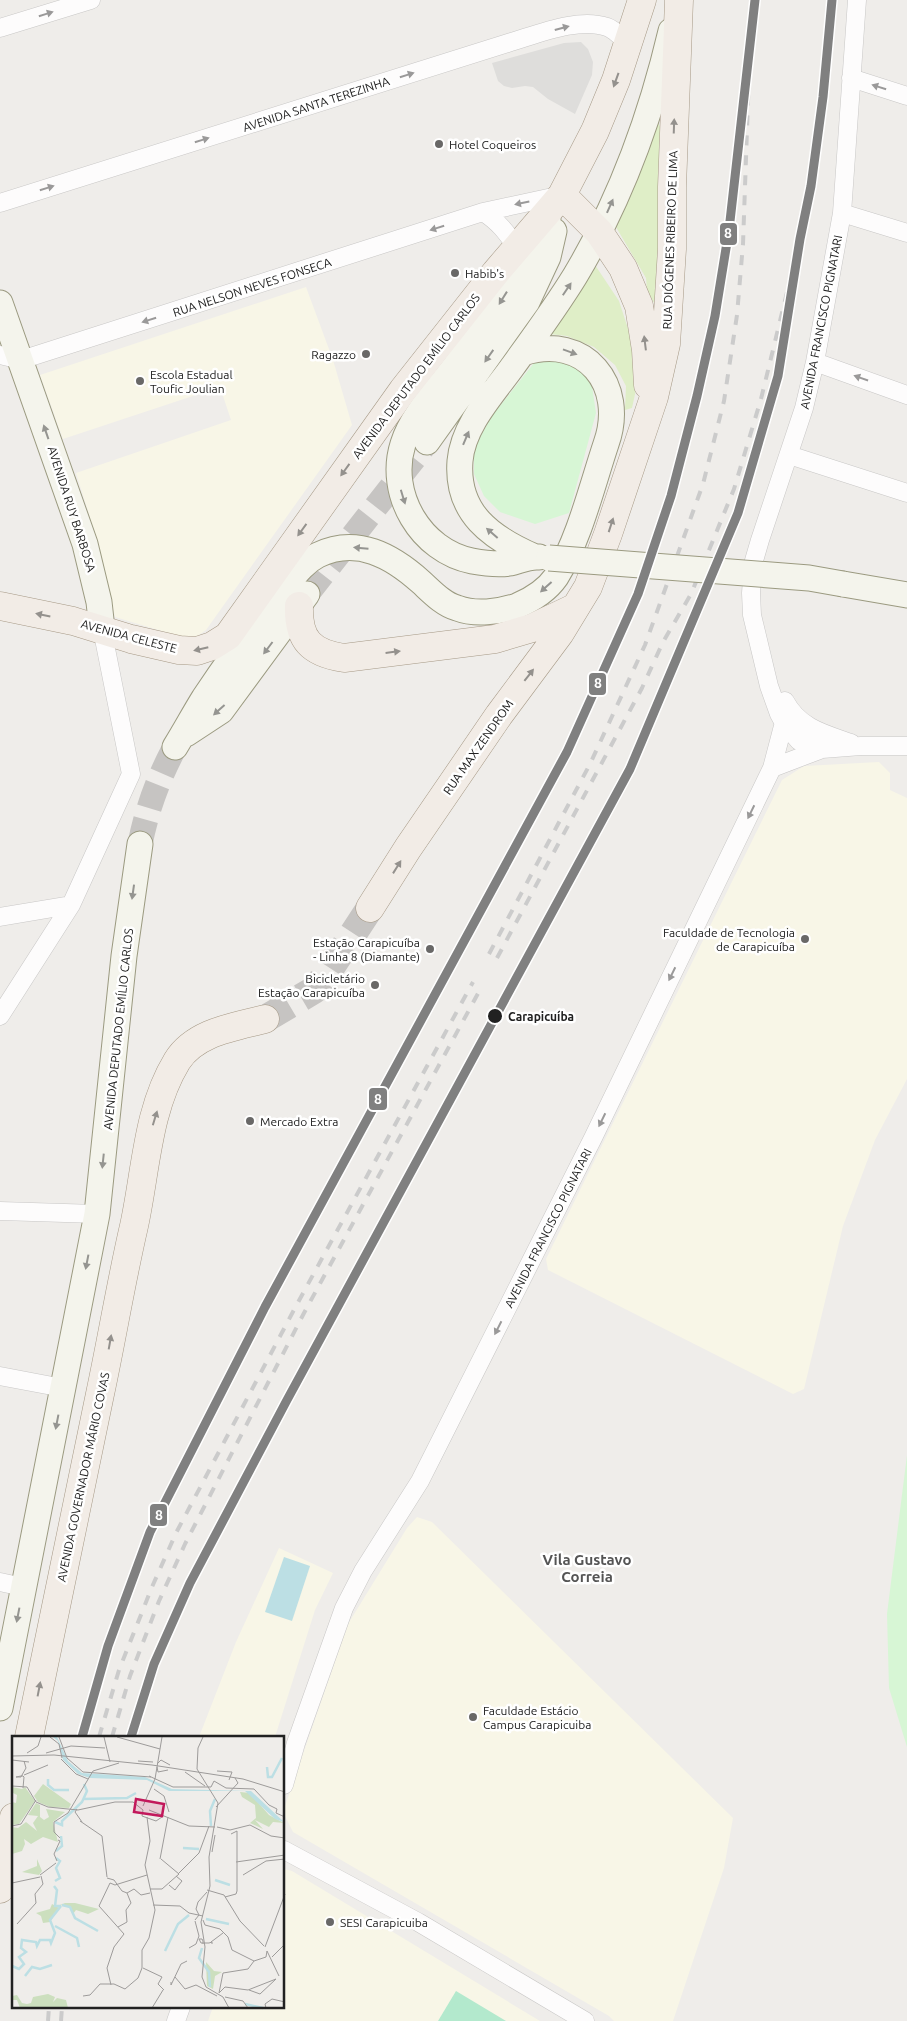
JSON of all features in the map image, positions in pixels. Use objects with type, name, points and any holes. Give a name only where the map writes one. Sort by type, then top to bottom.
[{"type":"main road","name":"AVENIDA DEPUTADO EMÍLIO CARLOS","points":[[542,557],[507,564],[490,563],[466,559],[443,550],[419,529],[412,518],[400,487],[399,459],[407,432],[500,304],[535,247],[595,131],[616,80],[642,0]]},
{"type":"main road","points":[[678,0],[659,81],[646,122],[599,232],[575,276],[468,432],[460,458],[460,476],[465,499],[477,519],[506,544],[542,557],[809,578],[907,595]]},
{"type":"main road","name":"RUA DIÓGENES RIBEIRO DE LIMA","points":[[581,598],[608,534],[661,372],[666,344],[672,249],[678,0]]},
{"type":"main road","name":"AVENIDA DEPUTADO EMÍLIO CARLOS","points":[[278,563],[403,390],[516,248],[562,195]]},
{"type":"main road","points":[[562,195],[599,232],[623,268],[638,306],[646,350],[649,409]]},
{"type":"main road","points":[[427,442],[527,302],[548,257],[562,195]]},
{"type":"main road","name":"AVENIDA RUY BARBOSA","points":[[0,303],[11,357],[85,544],[99,602],[102,629]]},
{"type":"main road","points":[[178,742],[203,700],[293,601],[302,567],[310,560],[326,552],[346,548],[370,549],[383,554],[405,568],[446,603],[467,611],[498,611],[509,608],[535,597],[554,579],[570,549],[609,436],[611,408],[602,378],[594,366],[584,358],[560,348],[537,348],[523,352]]},
{"type":"main road","name":"AVENIDA CELESTE","points":[[0,607],[73,621],[131,639],[179,650],[197,651],[212,646],[228,636],[278,563]]},
{"type":"main road","points":[[293,601],[304,637],[309,644],[317,651],[329,656],[344,658],[504,637],[532,628],[581,598]]},
{"type":"main road","name":"RUA MAX ZENDROM","points":[[370,908],[488,730],[543,656],[581,598]]},
{"type":"main road","points":[[228,636],[293,601]]},
{"type":"main road","name":"AVENIDA DEPUTADO EMÍLIO CARLOS","points":[[96,1214],[124,956],[140,844]]},
{"type":"main road","name":"AVENIDA GOVERNADOR MÁRIO COVAS","points":[[30,1736],[101,1391],[118,1294],[136,1217],[146,1151],[164,1088],[178,1060],[202,1038],[216,1032],[264,1019]]},
{"type":"main road","points":[[0,1708],[12,1584],[63,1388],[96,1214]]},
{"type":"main road","points":[[0,1889],[12,1827]]},
{"type":"street","points":[[0,28],[91,0]]},
{"type":"street","name":"AVENIDA FRANCISCO PIGNATARI","points":[[285,1782],[299,1735],[344,1608],[364,1571],[420,1481],[593,1138],[772,768],[787,716],[764,666],[752,615],[753,564],[804,408],[815,362],[842,213],[857,0]]},
{"type":"street","name":"AVENIDA SANTA TEREZINHA","points":[[0,203],[511,42],[573,25],[590,24],[608,27],[628,44]]},
{"type":"street","points":[[852,78],[907,96]]},
{"type":"street","name":"RUA NELSON NEVES FONSECA","points":[[11,357],[483,212],[562,195]]},
{"type":"street","points":[[483,212],[494,218],[504,229],[516,248]]},
{"type":"street","points":[[842,213],[907,233]]},
{"type":"street","points":[[815,362],[907,394]]},
{"type":"street","points":[[789,455],[907,493]]},
{"type":"street","name":"AVENIDA RUY BARBOSA","points":[[0,1016],[71,905],[131,774],[102,629]]},
{"type":"street","points":[[787,716],[799,741],[822,749]]},
{"type":"street","name":"AVENIDA FRANCISCO PIGNATARI","points":[[787,716],[803,722],[813,729],[861,746]]},
{"type":"street","points":[[822,749],[836,737]]},
{"type":"street","points":[[772,768],[822,749],[861,746],[907,746]]},
{"type":"street","points":[[0,917],[71,905]]},
{"type":"street","points":[[0,1211],[96,1214]]},
{"type":"street","points":[[0,1376],[63,1388]]},
{"type":"street","points":[[285,1851],[418,1922],[585,2021]]},
{"type":"street","points":[[176,2021],[182,2008]]},
{"type":"shaded area","points":[[581,42],[588,49],[593,62],[592,75],[575,114],[548,99],[533,87],[512,88],[504,86],[498,81],[492,63],[564,43]]},
{"type":"shaded area","points":[[306,287],[333,360],[352,425],[206,630],[196,637],[185,638],[115,617],[98,543],[76,473],[231,420],[220,387],[63,439],[40,375]]},
{"type":"shaded area","name":"Faculdade de Tecnologia de Carapicuíba","points":[[879,762],[890,773],[890,790],[907,798],[907,1079],[875,1140],[843,1226],[804,1389],[793,1394],[548,1270],[546,1259],[782,780],[804,766]]},
{"type":"shaded area","name":"Faculdade Estácio Campus Carapicuiba","points":[[417,1517],[432,1522],[733,1818],[724,1868],[673,2021],[614,2021],[609,2016],[293,1832],[285,1816],[285,1806],[348,1624],[407,1528]]},
{"type":"shaded area","points":[[279,1548],[333,1573],[315,1610],[275,1736],[199,1736],[236,1642]]},
{"type":"shaded area","name":"SESI Carapicuiba","points":[[285,1869],[292,1871],[540,2021],[208,2021],[213,2008],[285,2008]]},
{"type":"green space","points":[[658,122],[662,131],[659,302],[654,303],[647,290],[646,278],[613,222]]},
{"type":"green space","points":[[591,259],[619,301],[635,350],[637,385],[632,408],[625,410],[626,386],[615,365],[594,347],[567,336],[550,334]]},
{"type":"green space","points":[[559,360],[579,366],[592,386],[596,413],[569,513],[535,524],[500,512],[484,496],[474,474],[474,449],[491,417],[534,363]]},
{"type":"green space","points":[[907,1455],[907,1747],[889,1688],[887,1614]]},
{"type":"green space","points":[[456,1991],[506,2021],[438,2021]]},
{"type":"water","points":[[284,1557],[310,1566],[292,1621],[265,1612]]},
{"type":"tunnel","points":[[307,594],[427,442]]},
{"type":"tunnel","points":[[140,844],[154,794],[175,747]]},
{"type":"tunnel","points":[[265,1019],[314,990],[370,908]]},
{"type":"railway","points":[[489,954],[590,764],[645,645],[703,484],[724,401],[737,315],[743,244],[750,44]]},
{"type":"railway","points":[[497,958],[642,688],[663,642],[691,594],[734,489],[761,399],[800,239]]},
{"type":"railway","points":[[99,1736],[119,1670],[176,1533],[296,1306],[473,982]]},
{"type":"railway","points":[[112,1736],[130,1676],[159,1601],[185,1544],[304,1313],[481,988]]},
{"type":"railway","points":[[48,2021],[49,2008]]},
{"type":"railway","points":[[61,2021],[62,2008]]},
{"type":"rail line","name":"8","points":[[82,1736],[108,1646],[150,1532],[265,1307],[567,752],[638,594],[671,496],[697,396],[715,316],[729,230],[755,0]]},
{"type":"rail line","name":"8","points":[[131,1736],[154,1664],[190,1583],[287,1400],[630,769],[738,513],[778,376],[800,239],[811,186],[823,97],[832,0]]},
{"type":"place","name":"Hotel Coqueiros","points":[[439,144]]},
{"type":"place","name":"Habib's","points":[[455,273]]},
{"type":"place","name":"Ragazzo","points":[[366,354]]},
{"type":"place","name":"Escola Estadual Toufic Joulian","points":[[140,381]]},
{"type":"place","name":"Faculdade de Tecnologia de Carapicuíba","points":[[805,939]]},
{"type":"place","name":"Estação Carapicuíba - Linha 8 (Diamante)","points":[[430,949]]},
{"type":"place","name":"Bicicletário Estação Carapicuíba","points":[[375,985]]},
{"type":"place","name":"Carapicuíba","points":[[495,1016]]},
{"type":"place","name":"Mercado Extra","points":[[250,1121]]},
{"type":"place","name":"Faculdade Estácio Campus Carapicuiba","points":[[473,1717]]},
{"type":"place","name":"SESI Carapicuiba","points":[[330,1922]]},
{"type":"district","name":"Vila Gustavo Correia","points":[[587,1568]]}]
